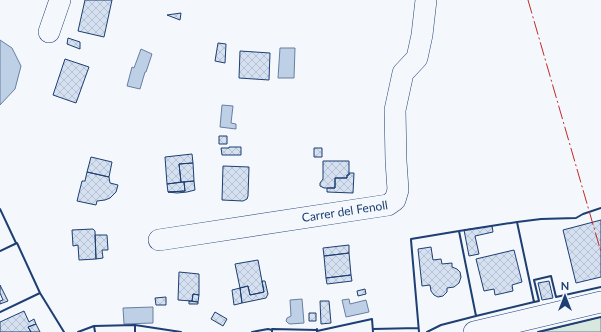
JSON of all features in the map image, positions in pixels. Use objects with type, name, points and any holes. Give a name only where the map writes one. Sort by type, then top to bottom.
[{"type":"street","points":[[49,32],[60,0]]},
{"type":"street","name":"Carrer del Fenoll","points":[[159,240],[388,205],[395,200],[398,190],[395,110],[403,73],[417,58],[422,35],[426,0]]},
{"type":"street","points":[[474,332],[601,302]]},
{"type":"shaded area","points":[[601,317],[601,332],[538,332],[544,331]]},
{"type":"water","points":[[0,40],[12,48],[21,66],[15,89],[0,105]]},
{"type":"water","points":[[280,48],[295,48],[294,78],[278,78]]},
{"type":"water","points":[[141,49],[152,54],[140,89],[127,86],[132,67],[134,68]]},
{"type":"water","points":[[222,105],[233,106],[231,123],[236,124],[236,129],[220,127]]},
{"type":"water","points":[[302,299],[304,323],[288,323],[286,321],[287,318],[291,316],[290,300]]},
{"type":"water","points":[[349,299],[350,304],[366,300],[369,312],[346,317],[342,300]]},
{"type":"water","points":[[153,307],[153,323],[124,324],[123,308]]},
{"type":"building","points":[[85,0],[112,0],[104,37],[78,31]]},
{"type":"building","points":[[181,13],[180,20],[167,15]]},
{"type":"building","points":[[68,38],[80,42],[80,49],[67,44]]},
{"type":"building","points":[[218,43],[226,44],[225,63],[215,61]]},
{"type":"building","points":[[240,51],[270,53],[269,80],[239,78]]},
{"type":"building","points":[[65,59],[89,67],[76,103],[53,95]]},
{"type":"building","points":[[219,136],[227,136],[227,144],[219,144]]},
{"type":"building","points":[[241,147],[241,155],[222,155],[221,148]]},
{"type":"building","points":[[314,148],[322,148],[322,157],[314,157]]},
{"type":"building","points":[[192,154],[193,163],[179,164],[181,182],[167,184],[165,157]]},
{"type":"building","points":[[91,157],[112,162],[109,177],[87,172]]},
{"type":"building","points":[[323,161],[349,161],[349,175],[347,175],[347,178],[335,178],[335,188],[324,188],[320,186],[323,179]]},
{"type":"building","points":[[193,163],[194,181],[181,182],[179,164]]},
{"type":"building","points":[[223,166],[249,167],[247,199],[243,201],[222,200]]},
{"type":"building","points":[[87,172],[109,177],[110,183],[118,185],[116,192],[110,198],[97,201],[96,205],[77,201],[82,181],[85,181]]},
{"type":"building","points":[[349,173],[354,173],[353,193],[327,192],[327,188],[335,188],[335,178],[347,178]]},
{"type":"building","points":[[194,181],[195,190],[177,193],[168,192],[185,191],[184,182]]},
{"type":"building","points":[[184,182],[185,191],[168,192],[167,184]]},
{"type":"building","points":[[601,220],[601,277],[576,283],[563,230]]},
{"type":"building","points":[[492,226],[493,232],[475,236],[479,254],[469,256],[464,230]]},
{"type":"building","points":[[93,229],[95,231],[96,259],[79,260],[78,245],[73,246],[72,230]]},
{"type":"building","points":[[95,235],[107,235],[108,250],[102,250],[103,258],[96,259]]},
{"type":"building","points":[[349,245],[349,253],[324,256],[323,248]]},
{"type":"building","points":[[431,247],[433,260],[441,259],[442,264],[452,263],[452,267],[460,272],[461,277],[459,283],[454,287],[447,288],[447,292],[443,296],[438,297],[431,291],[430,285],[422,286],[418,249]]},
{"type":"building","points":[[514,250],[522,282],[512,285],[513,291],[495,295],[494,289],[484,291],[476,259]]},
{"type":"building","points":[[349,253],[351,275],[326,278],[324,256]]},
{"type":"building","points":[[258,260],[264,292],[250,295],[248,286],[240,288],[235,264]]},
{"type":"building","points":[[179,272],[199,274],[199,295],[193,294],[192,301],[178,300]]},
{"type":"building","points":[[351,275],[352,281],[327,284],[326,278]]},
{"type":"building","points":[[262,281],[265,281],[268,294],[266,298],[242,303],[240,288],[248,286],[250,295],[264,292]]},
{"type":"building","points":[[549,281],[553,298],[542,300],[538,283]]},
{"type":"building","points":[[0,285],[8,301],[0,304],[0,301],[3,300],[0,293]]},
{"type":"building","points":[[240,288],[242,303],[234,305],[232,290]]},
{"type":"building","points":[[365,289],[366,294],[358,296],[357,291]]},
{"type":"building","points":[[193,294],[199,295],[198,302],[192,301]]},
{"type":"building","points":[[166,297],[166,305],[156,305],[155,298]]},
{"type":"building","points":[[189,301],[198,302],[198,304],[189,304]]},
{"type":"building","points":[[320,301],[329,301],[331,323],[321,324]]},
{"type":"building","points":[[24,311],[29,322],[34,319],[36,324],[28,327],[31,332],[0,332],[0,322]]},
{"type":"building","points":[[215,312],[227,319],[223,326],[211,319]]},
{"type":"building","points":[[309,313],[316,313],[316,321],[309,321]]},
{"type":"building","points":[[36,324],[40,332],[31,332],[28,327]]},
{"type":"wall","points":[[517,222],[541,219],[576,218],[601,208]]},
{"type":"wall","points":[[0,209],[16,243]]},
{"type":"wall","points":[[517,222],[534,302],[476,316],[459,231],[517,222]]},
{"type":"wall","points":[[419,332],[411,239],[459,231]]},
{"type":"wall","points":[[0,251],[17,243],[40,293],[0,312]]},
{"type":"wall","points":[[534,301],[539,301],[534,280],[551,276],[556,297],[601,287]]},
{"type":"wall","points":[[40,293],[64,332]]},
{"type":"wall","points":[[427,332],[441,325],[476,316]]},
{"type":"wall","points":[[538,332],[601,317]]},
{"type":"wall","points":[[317,332],[317,329],[317,331],[372,319],[373,332]]},
{"type":"wall","points":[[135,332],[135,325],[181,332]]},
{"type":"wall","points":[[78,332],[94,326]]},
{"type":"wall","points":[[95,332],[94,326],[135,326]]},
{"type":"wall","points":[[373,329],[418,328]]},
{"type":"wall","points":[[252,332],[268,329],[272,330]]},
{"type":"wall","points":[[272,332],[272,329],[317,330]]},
{"type":"power","points":[[528,0],[601,252]]}]
